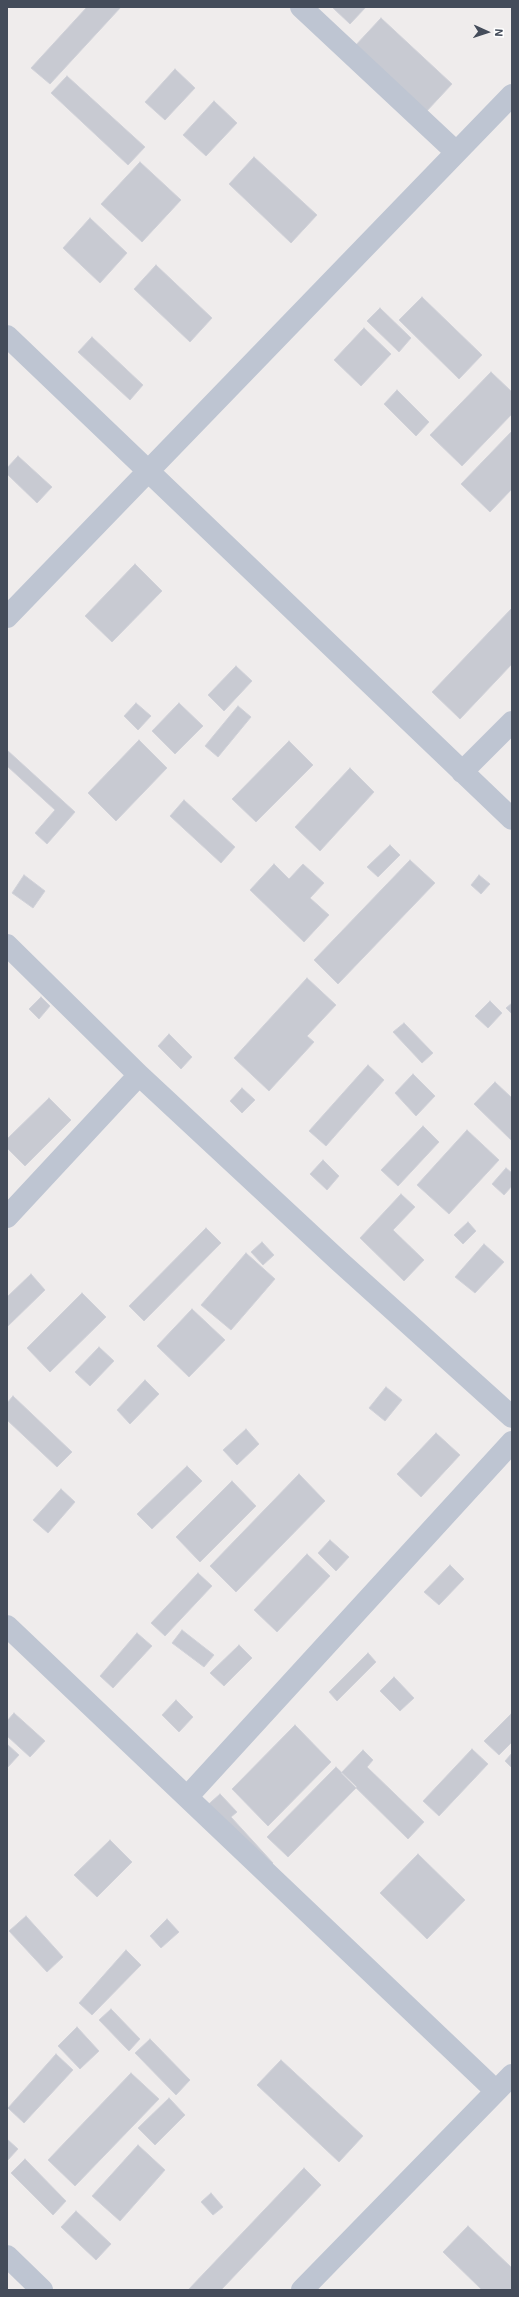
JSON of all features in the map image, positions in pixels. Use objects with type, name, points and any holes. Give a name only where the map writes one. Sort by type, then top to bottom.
[{"type":"street","points":[[301,7],[456,152]]},
{"type":"street","points":[[7,617],[512,94]]},
{"type":"street","points":[[7,336],[512,820]]},
{"type":"street","points":[[462,772],[512,722]]},
{"type":"street","points":[[7,945],[138,1075],[339,1261],[512,1417]]},
{"type":"street","points":[[7,1217],[138,1075]]},
{"type":"street","points":[[188,1796],[512,1442]]},
{"type":"street","points":[[7,1626],[188,1796],[496,2091]]},
{"type":"street","points":[[302,2290],[512,2075]]},
{"type":"street","points":[[7,2256],[42,2290]]},
{"type":"building","points":[[87,7],[121,7],[50,84],[31,68]]},
{"type":"building","points":[[332,7],[366,7],[350,24]]},
{"type":"building","points":[[381,18],[452,84],[425,113],[354,47]]},
{"type":"building","points":[[175,69],[195,88],[165,120],[145,102]]},
{"type":"building","points":[[67,76],[145,147],[128,165],[51,93]]},
{"type":"building","points":[[214,101],[237,123],[206,156],[183,135]]},
{"type":"building","points":[[254,157],[317,215],[291,243],[229,184]]},
{"type":"building","points":[[140,162],[181,200],[142,242],[101,204]]},
{"type":"building","points":[[90,218],[127,253],[100,283],[63,248]]},
{"type":"building","points":[[156,265],[212,318],[190,342],[134,289]]},
{"type":"building","points":[[422,297],[482,355],[459,379],[399,320]]},
{"type":"building","points":[[380,308],[411,338],[399,352],[367,321]]},
{"type":"building","points":[[364,328],[391,354],[361,386],[334,360]]},
{"type":"building","points":[[92,337],[143,385],[130,400],[78,352]]},
{"type":"building","points":[[491,372],[512,392],[512,414],[462,466],[430,435]]},
{"type":"building","points":[[397,390],[429,422],[416,436],[384,404]]},
{"type":"building","points":[[512,431],[512,489],[490,512],[461,484]]},
{"type":"building","points":[[18,456],[52,487],[37,503],[7,474],[7,468]]},
{"type":"building","points":[[135,564],[162,591],[112,642],[85,616]]},
{"type":"building","points":[[512,608],[512,664],[460,719],[432,692]]},
{"type":"building","points":[[236,666],[252,681],[224,711],[208,695]]},
{"type":"building","points":[[136,703],[151,716],[138,730],[124,716]]},
{"type":"building","points":[[179,703],[203,726],[175,754],[152,731]]},
{"type":"building","points":[[238,706],[251,717],[218,757],[205,746]]},
{"type":"building","points":[[139,740],[167,768],[116,821],[88,793]]},
{"type":"building","points":[[289,741],[313,765],[256,822],[232,799]]},
{"type":"building","points":[[7,750],[75,812],[47,844],[35,833],[55,810],[7,766]]},
{"type":"building","points":[[350,768],[374,792],[320,851],[295,827]]},
{"type":"building","points":[[184,800],[235,847],[221,863],[170,816]]},
{"type":"building","points":[[390,845],[400,855],[378,877],[367,867]]},
{"type":"building","points":[[410,860],[435,883],[338,984],[314,960]]},
{"type":"building","points":[[274,864],[289,879],[303,864],[324,883],[310,898],[329,915],[304,942],[250,890]]},
{"type":"building","points":[[24,875],[45,891],[33,908],[12,893]]},
{"type":"building","points":[[479,875],[490,884],[481,894],[471,885]]},
{"type":"building","points":[[307,978],[336,1005],[307,1036],[314,1042],[269,1091],[234,1058]]},
{"type":"building","points":[[41,997],[50,1006],[39,1019],[29,1009]]},
{"type":"building","points":[[490,1001],[502,1013],[488,1028],[475,1016]]},
{"type":"building","points":[[512,1003],[512,1014],[506,1008]]},
{"type":"building","points":[[404,1023],[433,1053],[422,1063],[393,1032]]},
{"type":"building","points":[[169,1034],[192,1057],[181,1069],[158,1046]]},
{"type":"building","points":[[368,1065],[384,1080],[326,1146],[309,1131]]},
{"type":"building","points":[[413,1074],[435,1096],[416,1116],[395,1093]]},
{"type":"building","points":[[495,1082],[512,1098],[512,1141],[474,1104]]},
{"type":"building","points":[[242,1088],[255,1100],[242,1113],[230,1101]]},
{"type":"building","points":[[49,1098],[71,1120],[25,1166],[7,1148],[7,1139]]},
{"type":"building","points":[[423,1126],[439,1142],[398,1186],[381,1170]]},
{"type":"building","points":[[467,1130],[499,1160],[449,1214],[417,1185]]},
{"type":"building","points":[[323,1160],[339,1176],[327,1190],[310,1174]]},
{"type":"building","points":[[506,1168],[512,1173],[512,1186],[504,1195],[492,1184]]},
{"type":"building","points":[[401,1194],[415,1207],[393,1230],[424,1260],[404,1281],[360,1238]]},
{"type":"building","points":[[468,1222],[476,1231],[463,1244],[454,1235]]},
{"type":"building","points":[[206,1228],[221,1243],[144,1321],[129,1306]]},
{"type":"building","points":[[262,1242],[274,1255],[263,1265],[251,1252]]},
{"type":"building","points":[[484,1244],[504,1262],[475,1293],[455,1277]]},
{"type":"building","points":[[246,1253],[275,1279],[231,1330],[201,1305]]},
{"type":"building","points":[[31,1274],[45,1290],[7,1327],[7,1297]]},
{"type":"building","points":[[82,1293],[106,1317],[50,1372],[27,1348]]},
{"type":"building","points":[[192,1309],[225,1340],[189,1377],[157,1346]]},
{"type":"building","points":[[99,1347],[114,1361],[90,1386],[75,1372]]},
{"type":"building","points":[[145,1380],[159,1394],[130,1424],[117,1410]]},
{"type":"building","points":[[386,1387],[402,1400],[385,1421],[369,1408]]},
{"type":"building","points":[[13,1396],[72,1452],[57,1467],[7,1420],[7,1403]]},
{"type":"building","points":[[246,1429],[259,1444],[237,1465],[223,1450]]},
{"type":"building","points":[[436,1433],[460,1455],[421,1497],[397,1474]]},
{"type":"building","points":[[187,1466],[202,1481],[152,1529],[137,1514]]},
{"type":"building","points":[[299,1474],[325,1501],[236,1592],[210,1566]]},
{"type":"building","points":[[232,1481],[256,1506],[200,1562],[176,1537]]},
{"type":"building","points":[[61,1489],[75,1502],[48,1533],[33,1520]]},
{"type":"building","points":[[330,1540],[349,1557],[336,1571],[318,1553]]},
{"type":"building","points":[[307,1554],[330,1576],[277,1632],[254,1610]]},
{"type":"building","points":[[450,1565],[464,1579],[439,1605],[424,1592]]},
{"type":"building","points":[[198,1573],[212,1586],[165,1636],[151,1623]]},
{"type":"building","points":[[182,1630],[214,1655],[204,1667],[172,1643]]},
{"type":"building","points":[[137,1633],[152,1646],[113,1688],[100,1676]]},
{"type":"building","points":[[239,1645],[252,1658],[224,1686],[210,1673]]},
{"type":"building","points":[[368,1653],[376,1662],[337,1701],[329,1692]]},
{"type":"building","points":[[394,1677],[414,1698],[400,1711],[380,1691]]},
{"type":"building","points":[[176,1700],[193,1717],[179,1732],[162,1715]]},
{"type":"building","points":[[14,1713],[45,1741],[30,1757],[7,1736],[7,1721]]},
{"type":"building","points":[[511,1714],[512,1742],[499,1755],[484,1741]]},
{"type":"building","points":[[295,1725],[331,1762],[268,1826],[232,1789]]},
{"type":"building","points":[[7,1744],[19,1755],[7,1768]]},
{"type":"building","points":[[472,1749],[488,1764],[439,1816],[423,1801]]},
{"type":"building","points":[[363,1750],[373,1760],[367,1767],[424,1822],[408,1839],[341,1773]]},
{"type":"building","points":[[512,1753],[512,1768],[505,1761]]},
{"type":"building","points":[[336,1767],[357,1787],[288,1857],[267,1837]]},
{"type":"building","points":[[220,1794],[237,1812],[231,1817],[273,1863],[261,1875],[202,1810]]},
{"type":"building","points":[[110,1840],[132,1862],[97,1897],[74,1875]]},
{"type":"building","points":[[418,1854],[465,1900],[427,1939],[380,1893]]},
{"type":"building","points":[[26,1916],[63,1957],[47,1972],[9,1931]]},
{"type":"building","points":[[167,1919],[179,1932],[161,1948],[150,1936]]},
{"type":"building","points":[[126,1950],[141,1965],[92,2015],[79,2003]]},
{"type":"building","points":[[111,2009],[140,2039],[129,2051],[99,2020]]},
{"type":"building","points":[[77,2027],[99,2051],[80,2069],[58,2046]]},
{"type":"building","points":[[150,2039],[190,2080],[176,2095],[135,2053]]},
{"type":"building","points":[[56,2054],[73,2070],[24,2123],[8,2108]]},
{"type":"building","points":[[281,2060],[363,2136],[339,2162],[257,2085]]},
{"type":"building","points":[[131,2073],[159,2099],[75,2186],[48,2160]]},
{"type":"building","points":[[169,2098],[185,2115],[155,2145],[138,2128]]},
{"type":"building","points":[[7,2139],[18,2149],[7,2161]]},
{"type":"building","points":[[138,2145],[165,2170],[120,2221],[92,2196]]},
{"type":"building","points":[[25,2159],[66,2201],[53,2215],[11,2173]]},
{"type":"building","points":[[304,2168],[321,2185],[221,2290],[188,2290]]},
{"type":"building","points":[[211,2193],[223,2207],[213,2215],[201,2202]]},
{"type":"building","points":[[76,2211],[111,2244],[96,2260],[61,2227]]},
{"type":"building","points":[[468,2226],[512,2268],[512,2290],[482,2290],[443,2252]]}]
